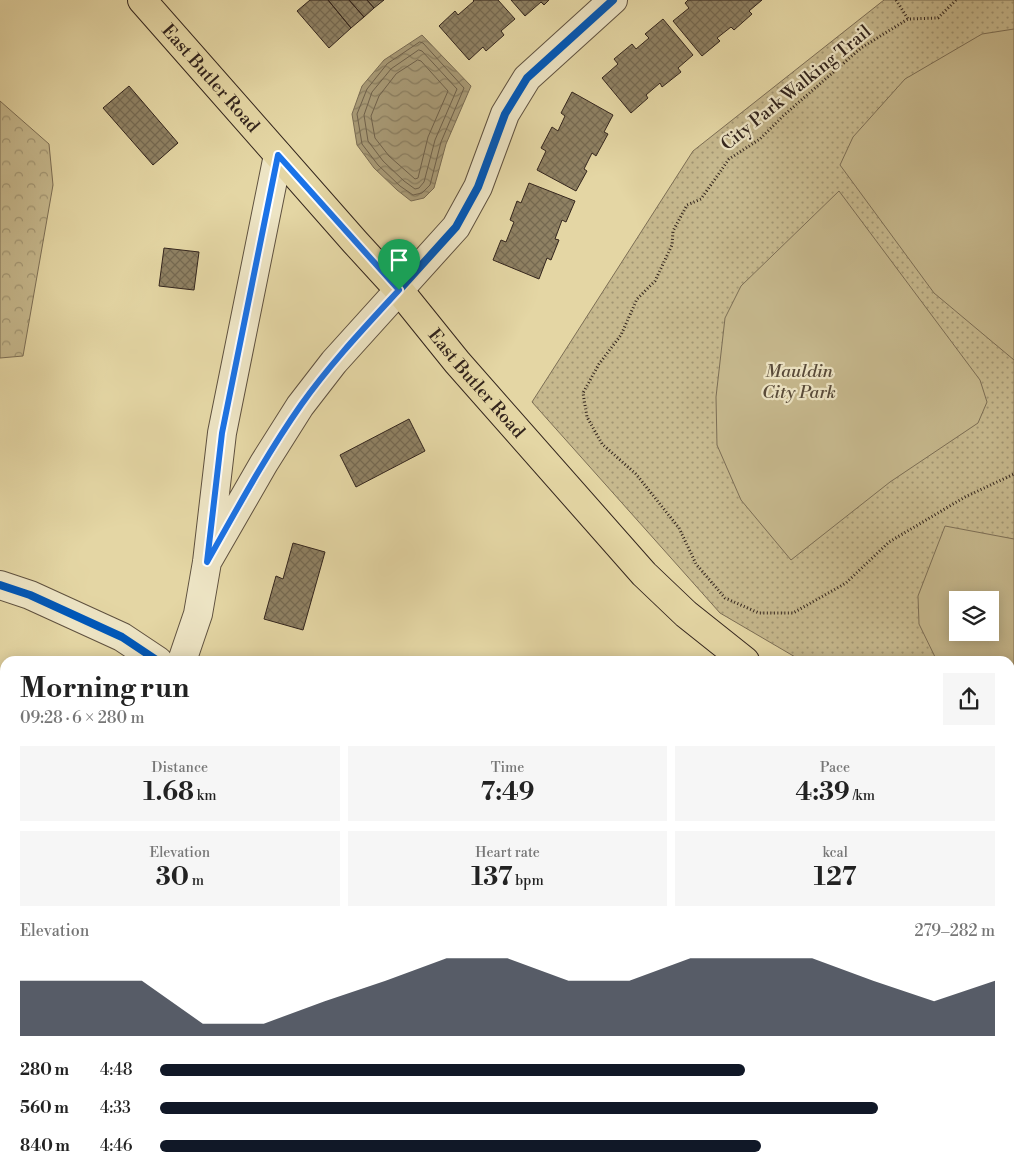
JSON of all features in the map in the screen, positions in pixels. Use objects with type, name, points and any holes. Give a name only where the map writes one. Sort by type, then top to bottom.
[{"type":"main road","name":"East Butler Road","points":[[142,0],[399,290],[457,362],[644,574],[686,614],[739,656]]},
{"type":"street","points":[[207,562],[264,463],[300,406],[334,362],[456,227],[478,187],[505,114],[527,78],[613,0]]},
{"type":"street","points":[[184,656],[198,614],[207,562],[222,433],[278,155]]},
{"type":"street","points":[[0,584],[30,595],[122,637],[150,656]]},
{"type":"path","points":[[896,0],[908,19]]},
{"type":"green space","name":"Mauldin City Park","points":[[884,0],[1014,0],[1014,656],[793,656],[720,613],[532,402],[693,151]]},
{"type":"green space","points":[[1014,29],[1014,360],[934,293],[840,165],[853,137],[905,79],[982,34]]},
{"type":"green space","points":[[0,101],[49,144],[53,185],[23,356],[0,358]]},
{"type":"green space","points":[[839,191],[980,380],[987,402],[978,423],[890,482],[791,560],[741,500],[717,445],[716,397],[725,318],[741,286]]},
{"type":"green space","points":[[945,526],[1014,539],[1014,656],[935,656],[919,624],[918,596]]},
{"type":"water","points":[[422,35],[471,86],[446,144],[434,188],[424,198],[411,201],[374,168],[357,145],[352,114],[362,86],[384,60]]},
{"type":"building","points":[[310,0],[328,0],[351,28],[329,48],[297,11]]},
{"type":"building","points":[[328,0],[349,0],[364,17],[351,28]]},
{"type":"building","points":[[349,0],[367,0],[374,8],[364,17]]},
{"type":"building","points":[[367,0],[384,0],[374,8]]},
{"type":"building","points":[[473,0],[498,0],[515,19],[501,31],[504,35],[486,51],[483,47],[469,60],[439,26],[455,11],[458,15]]},
{"type":"building","points":[[511,0],[549,0],[544,5],[541,2],[525,16]]},
{"type":"building","points":[[688,0],[762,0],[749,11],[752,14],[734,30],[731,27],[717,38],[720,41],[702,56],[673,21],[689,8],[685,3]]},
{"type":"building","points":[[663,19],[693,55],[678,68],[681,72],[662,87],[660,83],[646,95],[648,98],[631,113],[602,78],[618,64],[614,59],[632,44],[636,49],[649,38],[645,34]]},
{"type":"building","points":[[129,86],[178,143],[153,165],[103,108]]},
{"type":"building","points":[[572,92],[613,115],[604,132],[608,134],[596,156],[592,153],[584,169],[587,171],[576,191],[537,170],[546,151],[541,148],[552,127],[558,131],[565,116],[561,113]]},
{"type":"building","points":[[529,183],[575,201],[566,222],[562,220],[555,239],[559,240],[551,260],[547,258],[539,279],[493,260],[501,240],[506,242],[514,222],[510,220],[517,201],[521,203]]},
{"type":"building","points":[[164,248],[199,252],[194,290],[159,286]]},
{"type":"building","points":[[409,419],[425,451],[356,487],[340,455]]},
{"type":"building","points":[[293,543],[325,552],[303,630],[264,619],[276,576],[283,579]]},
{"type":"cycle path","points":[[207,562],[264,463],[300,406],[334,362],[456,227],[478,187],[505,114],[527,78],[613,0]]},
{"type":"cycle path","points":[[0,585],[30,595],[122,637],[150,656]]},
{"type":"route","points":[[278,155],[399,290],[334,362],[300,406],[264,463],[207,562],[222,433],[278,155]]}]
